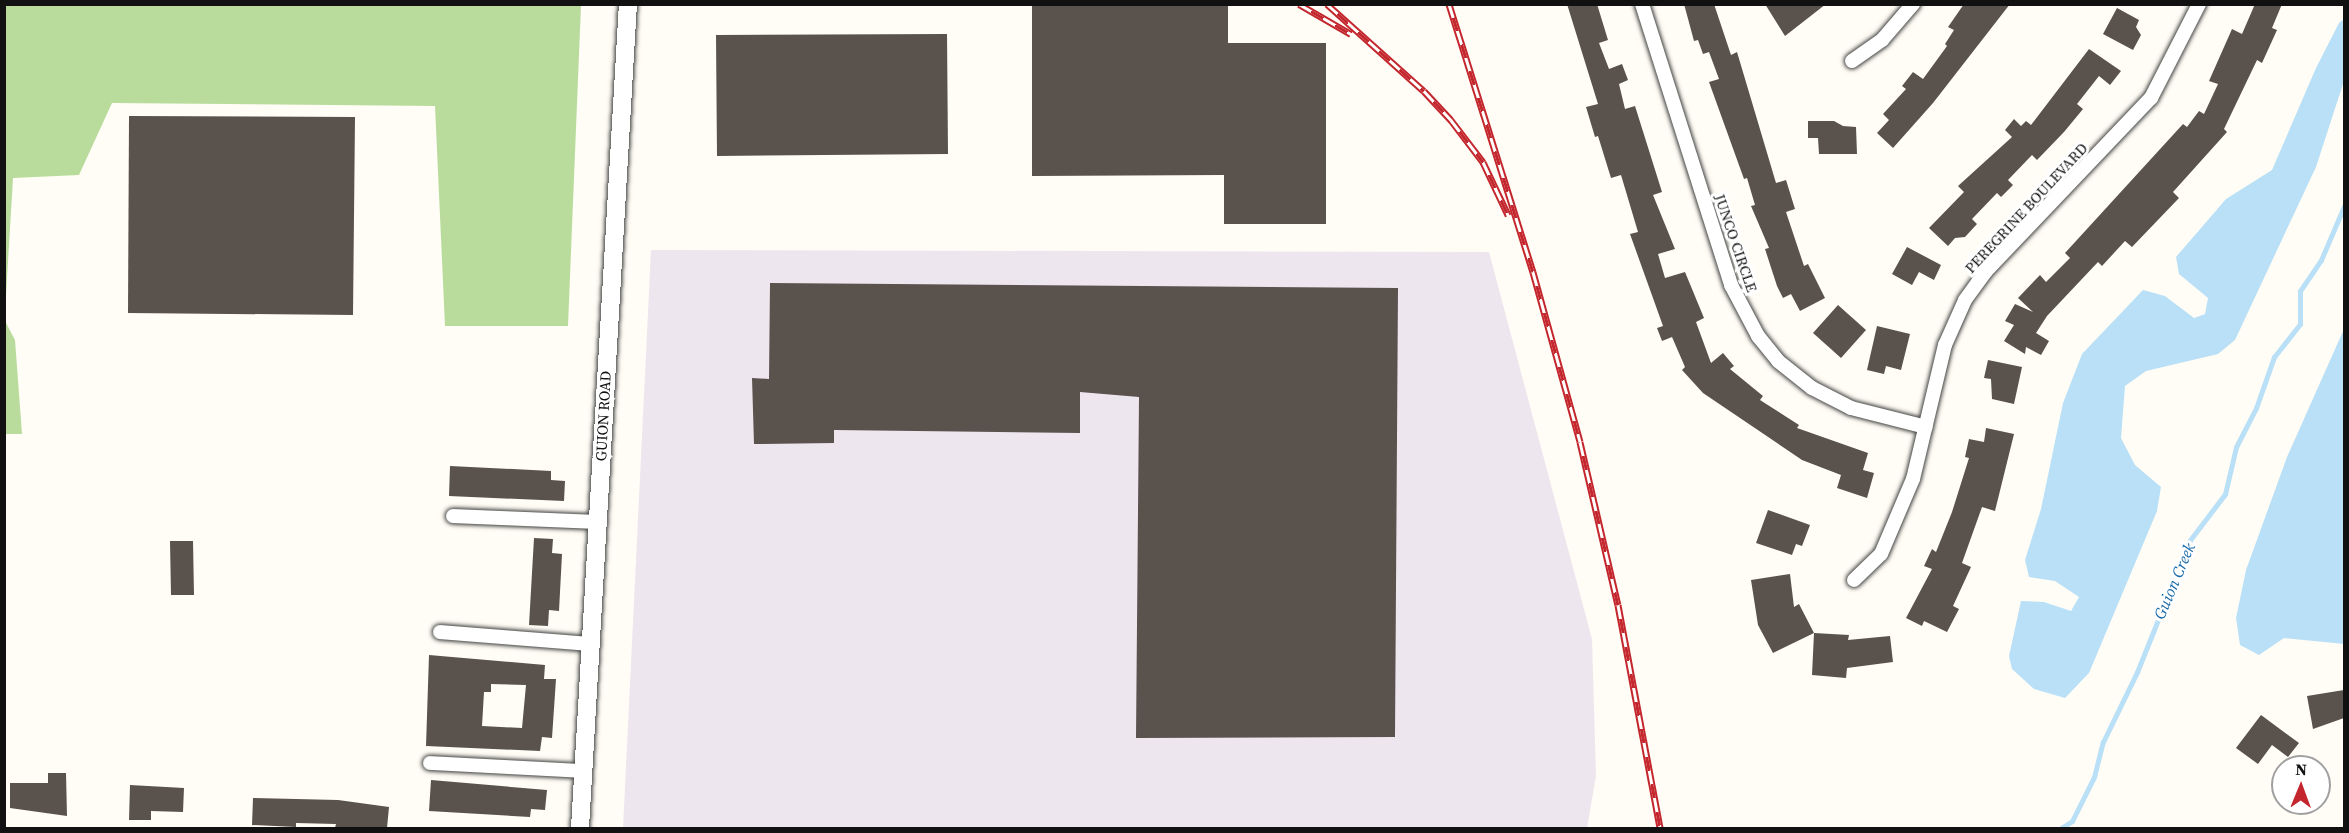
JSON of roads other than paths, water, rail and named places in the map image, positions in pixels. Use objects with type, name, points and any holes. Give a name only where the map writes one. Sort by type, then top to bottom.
[{"type":"street","name":"GUION ROAD","points":[[580,828],[628,4]]},
{"type":"street","name":"JUNCO CIRCLE","points":[[1642,4],[1731,285],[1758,336],[1778,361],[1812,388],[1851,408],[1926,427]]},
{"type":"street","points":[[1852,61],[1882,40],[1914,4]]},
{"type":"street","name":"PEREGRINE BOULEVARD","points":[[1854,580],[1881,554],[1912,479],[1945,345],[1965,300],[1986,271],[2151,98],[2199,4]]},
{"type":"street","points":[[453,516],[597,522]]},
{"type":"street","points":[[440,632],[590,644]]},
{"type":"street","points":[[430,763],[583,771]]},
{"type":"water","points":[[2344,19],[2344,81],[2316,167],[2235,340],[2218,354],[2146,371],[2125,386],[2121,438],[2135,465],[2161,487],[2157,511],[2089,673],[2065,698],[2034,689],[2012,669],[2009,656],[2021,601],[2044,602],[2071,611],[2079,597],[2055,581],[2029,577],[2025,560],[2041,509],[2063,403],[2082,354],[2143,290],[2165,296],[2194,318],[2205,314],[2208,298],[2179,274],[2176,257],[2226,199],[2272,170],[2316,68],[2339,23]]},
{"type":"water","points":[[2344,329],[2344,644],[2284,638],[2259,655],[2240,645],[2236,618],[2246,570],[2287,457]]},
{"type":"waterway","name":"Guion Creek","points":[[2061,828],[2072,821],[2094,777],[2103,742],[2137,672],[2190,540],[2225,494],[2236,447],[2256,408],[2274,357],[2300,324],[2300,291],[2321,260],[2344,206]]},
{"type":"railway","points":[[1299,4],[1351,34]]},
{"type":"railway","points":[[1327,4],[1424,91],[1451,120],[1483,162],[1508,215]]},
{"type":"railway","points":[[1449,4],[1533,272],[1580,442],[1618,605],[1660,828]]}]
